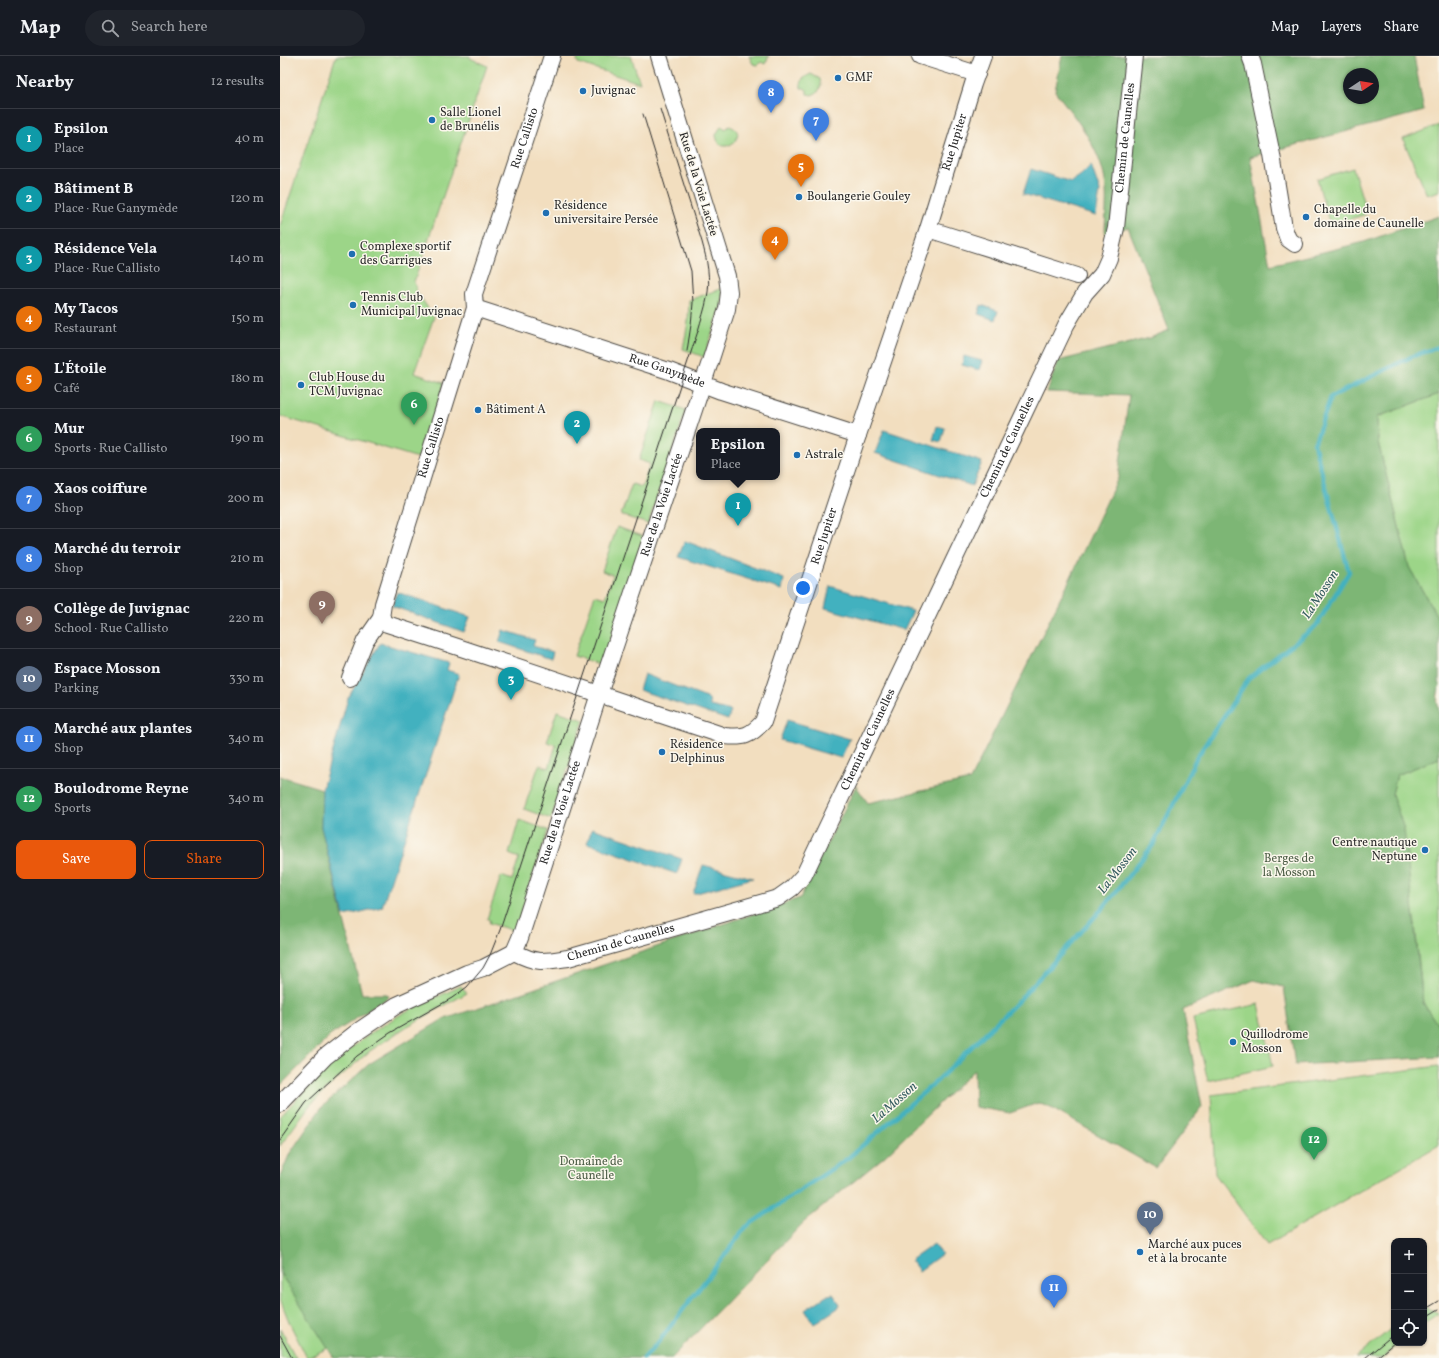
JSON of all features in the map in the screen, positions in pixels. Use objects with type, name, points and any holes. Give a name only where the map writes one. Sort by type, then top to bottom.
[{"type":"street","name":"Rue Callisto","points":[[381,618],[383,604],[414,500],[476,308],[474,294],[552,56]]},
{"type":"street","name":"Rue de la Voie Lactée","points":[[514,952],[520,938],[599,694],[727,309],[729,292],[727,276],[659,56]]},
{"type":"street","points":[[920,56],[977,74]]},
{"type":"street","name":"Rue Jupiter","points":[[599,694],[725,736],[740,738],[753,733],[763,722],[928,229],[984,56]]},
{"type":"street","name":"Chemin de Caunelles","points":[[514,952],[534,961],[568,958],[778,898],[792,888],[804,875],[1066,325],[1085,293],[1102,274],[1109,258],[1116,228],[1134,56]]},
{"type":"street","points":[[1250,56],[1269,140],[1284,228],[1288,239],[1295,244]]},
{"type":"street","points":[[928,229],[1077,276]]},
{"type":"street","name":"Rue Ganymède","points":[[476,308],[858,435]]},
{"type":"street","points":[[350,678],[365,641],[381,618],[387,624],[488,656],[599,694]]},
{"type":"street","points":[[280,1104],[325,1057],[396,1005],[467,973],[483,968],[514,952]]},
{"type":"green space","name":"Complexe sportif des Garrigues","points":[[336,56],[470,56],[470,58],[487,66],[414,282],[417,292],[434,317],[414,373],[444,383],[425,447],[418,458],[280,416],[280,226]]},
{"type":"green space","points":[[578,56],[631,56],[640,83],[578,63]]},
{"type":"green space","points":[[749,56],[769,56],[765,64],[761,62],[758,65],[753,64]]},
{"type":"green space","name":"Domaine de Caunelle","points":[[1062,56],[1414,56],[1424,111],[1250,157],[1270,265],[1364,242],[1439,216],[1439,394],[1377,417],[1378,442],[1409,567],[1439,620],[1439,685],[1437,700],[1439,712],[1439,758],[1397,775],[1392,794],[1404,829],[1423,1003],[1439,1027],[1439,1057],[1295,1065],[1284,987],[1254,980],[1183,1010],[1202,1107],[1156,1168],[1051,1108],[1038,1103],[1010,1113],[975,1107],[974,1070],[885,1156],[804,1222],[672,1358],[334,1358],[280,1273],[280,1177],[290,1153],[321,1108],[369,1064],[442,1020],[800,898],[856,786],[868,803],[970,780],[1069,581],[1118,478],[1129,395],[1047,392],[1058,361],[1150,338],[1169,330],[1128,227],[1105,235],[1106,189],[1104,175],[1100,162],[1088,137],[1055,91]]},
{"type":"green space","points":[[811,74],[820,79],[821,85],[818,92],[812,95],[807,94],[807,90],[801,88],[803,78]]},
{"type":"green space","points":[[1439,125],[1439,191],[1427,195],[1403,139]]},
{"type":"green space","points":[[721,126],[726,129],[729,126],[735,129],[738,134],[733,143],[728,146],[723,146],[719,143],[716,135]]},
{"type":"green space","points":[[1353,168],[1367,214],[1330,225],[1317,179]]},
{"type":"green space","points":[[723,288],[722,305],[704,357],[683,349],[688,322],[689,300]]},
{"type":"green space","points":[[1439,394],[1439,620],[1409,567],[1378,442],[1377,417]]},
{"type":"green space","points":[[659,401],[686,410],[648,524],[621,515],[632,484],[642,487],[650,464],[639,460]]},
{"type":"green space","points":[[617,527],[645,537],[602,665],[574,656],[595,595],[605,598],[613,575],[602,571]]},
{"type":"green space","points":[[557,711],[584,720],[551,819],[524,809],[539,765],[549,768],[556,745],[547,742]]},
{"type":"green space","name":"Centre nautique Neptune","points":[[1439,758],[1439,1027],[1423,1003],[1415,924],[1392,794],[1397,775]]},
{"type":"green space","points":[[280,776],[322,789],[321,827],[362,994],[387,994],[389,997],[331,1035],[280,1086]]},
{"type":"green space","points":[[519,820],[548,830],[515,931],[489,923],[490,920],[487,919],[501,876],[512,880],[519,858],[509,854]]},
{"type":"green space","points":[[461,986],[467,993],[406,1027],[370,1051],[334,1082],[310,1105],[280,1146],[280,1117],[335,1062],[381,1026],[421,1004]]},
{"type":"green space","name":"Quillodrome Mosson","points":[[1259,1004],[1273,1066],[1208,1081],[1193,1019]]},
{"type":"green space","points":[[1439,1066],[1439,1145],[1267,1245],[1215,1174],[1211,1095]]},
{"type":"green space","points":[[280,1273],[328,1345],[334,1358],[328,1348],[307,1358],[290,1324],[280,1299]]},
{"type":"green space","points":[[1427,1308],[1439,1313],[1427,1321]]},
{"type":"green space","points":[[280,1328],[296,1358],[280,1357]]},
{"type":"green space","points":[[1391,1329],[1391,1346],[1396,1346],[1382,1358],[1356,1358]]},
{"type":"water","points":[[1091,165],[1100,191],[1096,216],[1023,194],[1031,169],[1071,182]]},
{"type":"water","points":[[981,305],[998,311],[995,320],[978,314]]},
{"type":"water","points":[[964,356],[982,361],[979,370],[962,365]]},
{"type":"water","points":[[937,426],[945,428],[941,442],[933,440]]},
{"type":"water","points":[[884,430],[982,462],[972,486],[875,453]]},
{"type":"water","points":[[685,541],[784,579],[782,590],[678,557]]},
{"type":"water","points":[[830,586],[913,611],[904,630],[825,608]]},
{"type":"water","points":[[397,592],[470,617],[464,632],[392,606]]},
{"type":"water","points":[[503,630],[535,640],[533,646],[553,652],[551,659],[499,642]]},
{"type":"water","points":[[380,643],[449,663],[447,670],[459,674],[382,907],[344,916],[321,827],[322,789],[348,698]]},
{"type":"water","points":[[644,674],[709,699],[710,706],[731,711],[728,720],[639,690]]},
{"type":"water","points":[[787,720],[850,739],[841,758],[780,740]]},
{"type":"water","points":[[592,828],[682,859],[677,874],[587,843]]},
{"type":"water","points":[[703,865],[753,878],[693,894]]},
{"type":"water","points":[[934,1244],[942,1254],[919,1271],[911,1260]]},
{"type":"water","points":[[833,1294],[840,1304],[838,1308],[814,1324],[805,1310],[828,1295]]},
{"type":"waterway","name":"La Mosson","points":[[644,1358],[660,1340],[746,1227],[848,1158],[938,1080],[1019,1000],[1103,908],[1153,845],[1197,757],[1249,678],[1316,626],[1349,572],[1314,444],[1331,397],[1413,356],[1439,347]]},
{"type":"tram line","points":[[280,1140],[306,1103],[357,1056],[390,1033],[452,998],[467,987],[483,968],[500,930],[698,331],[707,298],[708,277],[704,249],[660,109]]},
{"type":"tram line","points":[[643,114],[691,271],[693,303],[687,351]]},
{"type":"tram line","points":[[1427,1308],[1439,1301]]},
{"type":"tram line","points":[[1427,1316],[1439,1309]]},
{"type":"tram line","points":[[280,1336],[292,1358]]},
{"type":"tram line","points":[[1365,1358],[1391,1336]]},
{"type":"tram line","points":[[1376,1358],[1391,1346]]},
{"type":"place","name":"GMF","points":[[838,78]]},
{"type":"place","name":"Juvignac","points":[[583,91]]},
{"type":"place","name":"Marché du terroir","points":[[771,113]]},
{"type":"place","name":"Salle Lionel de Brunélis","points":[[432,120]]},
{"type":"place","name":"Xaos coiffure","points":[[816,141]]},
{"type":"place","name":"L'Étoile","points":[[801,187]]},
{"type":"place","name":"Boulangerie Gouley","points":[[799,197]]},
{"type":"place","name":"Résidence universitaire Persée","points":[[546,213]]},
{"type":"place","name":"Chapelle du domaine de Caunelle","points":[[1306,217]]},
{"type":"place","name":"Complexe sportif des Garrigues","points":[[352,254]]},
{"type":"place","name":"My Tacos","points":[[775,260]]},
{"type":"place","name":"Tennis Club Municipal Juvignac","points":[[353,305]]},
{"type":"place","name":"Club House du TCM Juvignac","points":[[301,385]]},
{"type":"place","name":"Bâtiment A","points":[[478,410]]},
{"type":"place","name":"Mur","points":[[414,425]]},
{"type":"place","name":"Bâtiment B","points":[[577,444]]},
{"type":"place","name":"Astrale","points":[[797,455]]},
{"type":"place","name":"Epsilon","points":[[738,526]]},
{"type":"place","name":"Collège de Juvignac","points":[[322,624]]},
{"type":"place","name":"Résidence Vela","points":[[511,700]]},
{"type":"place","name":"Résidence Delphinus","points":[[662,752]]},
{"type":"place","name":"Centre nautique Neptune","points":[[1425,850]]},
{"type":"place","name":"Quillodrome Mosson","points":[[1233,1042]]},
{"type":"place","name":"Boulodrome Reyne","points":[[1314,1160]]},
{"type":"place","name":"Espace Mosson","points":[[1150,1235]]},
{"type":"place","name":"Marché aux puces et à la brocante","points":[[1140,1252]]},
{"type":"place","name":"Marché aux plantes","points":[[1054,1308]]},
{"type":"park label","name":"Berges de la Mosson","points":[[1289,866]]}]
